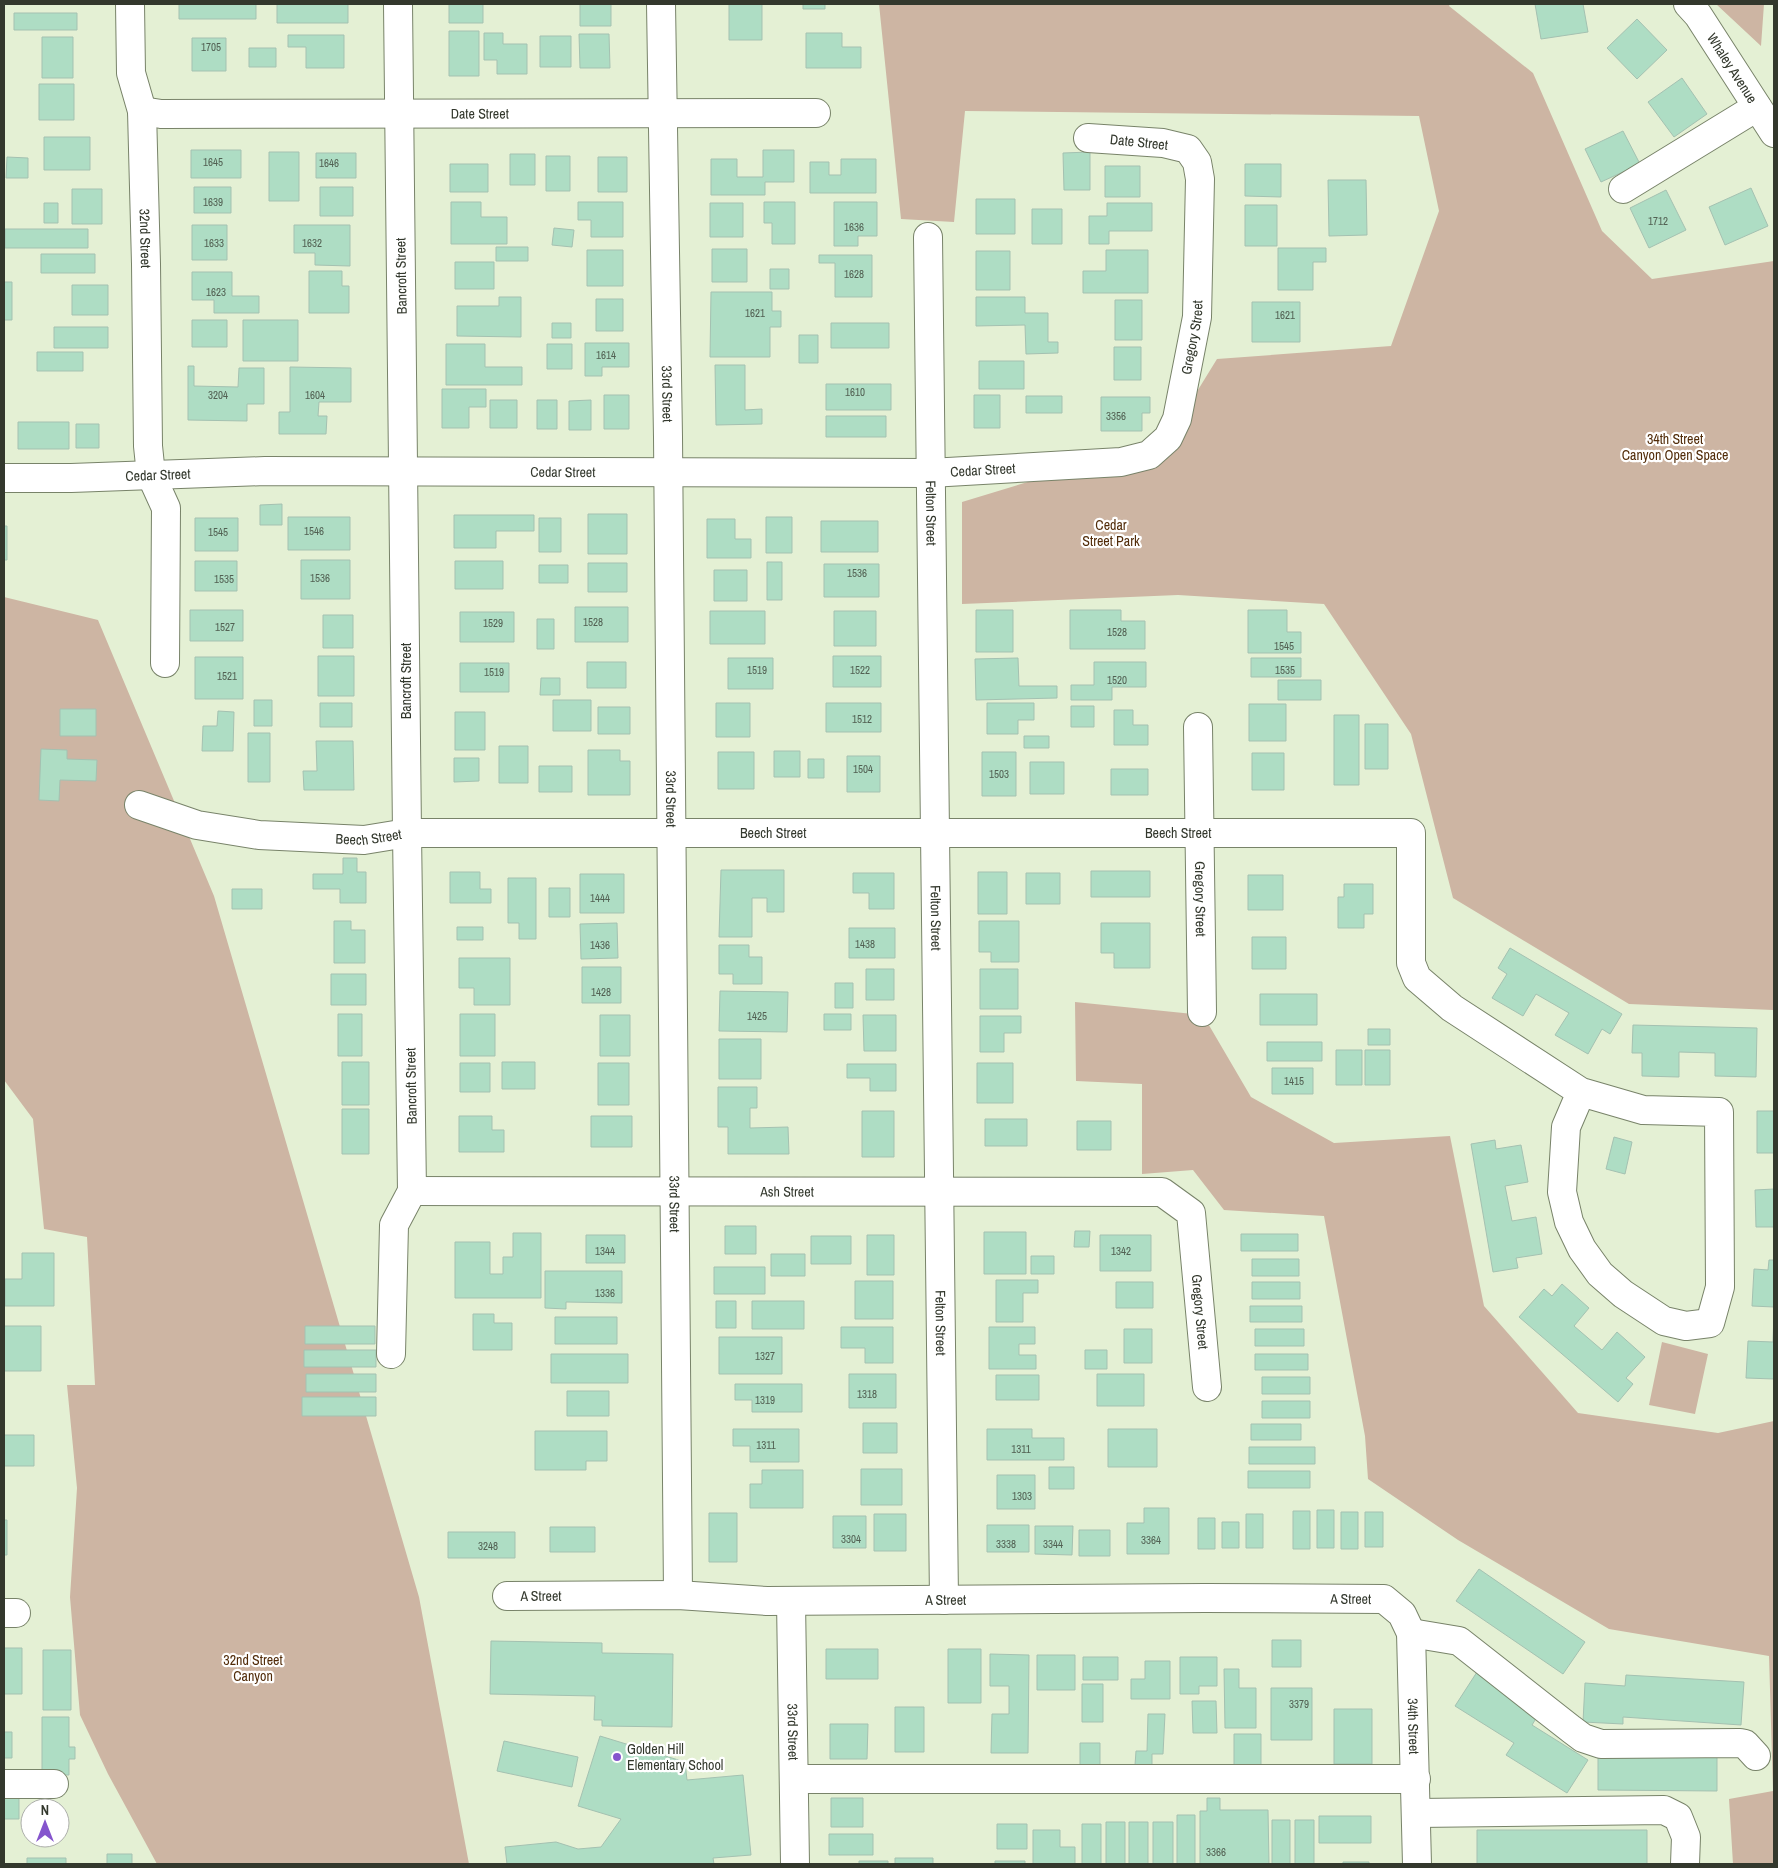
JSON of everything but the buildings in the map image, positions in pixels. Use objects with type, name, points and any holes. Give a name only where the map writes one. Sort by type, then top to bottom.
[{"type":"street","name":"32nd Street","points":[[130,4],[131,73],[142,111],[148,446],[151,475],[166,508],[165,663]]},
{"type":"street","name":"Bancroft Street","points":[[391,1354],[394,1225],[412,1191],[398,4]]},
{"type":"street","name":"33rd Street","points":[[661,4],[668,472],[678,1595]]},
{"type":"street","name":"Whaley Avenue","points":[[1688,4],[1698,15],[1774,133]]},
{"type":"street","points":[[1623,189],[1757,107]]},
{"type":"street","name":"Date Street","points":[[142,111],[161,114],[662,115],[816,113]]},
{"type":"street","name":"Date Street","points":[[1088,138],[1163,143],[1188,149],[1197,162],[1200,179]]},
{"type":"street","name":"Gregory Street","points":[[1121,462],[1149,455],[1168,438],[1177,419],[1197,318],[1200,179]]},
{"type":"street","name":"Felton Street","points":[[928,237],[944,1600]]},
{"type":"street","name":"Cedar Street","points":[[4,478],[71,478],[265,471],[930,473],[1121,462]]},
{"type":"street","name":"Gregory Street","points":[[1198,728],[1202,1012]]},
{"type":"street","name":"Beech Street","points":[[139,805],[197,825],[258,835],[364,840],[407,833],[1411,833],[1411,963],[1417,978],[1452,1008],[1581,1092]]},
{"type":"street","points":[[1581,1092],[1644,1110],[1719,1112],[1720,1287],[1710,1323],[1686,1326],[1664,1321],[1623,1294],[1600,1274],[1582,1249],[1569,1222],[1562,1192],[1566,1127],[1581,1092]]},
{"type":"street","name":"Ash Street","points":[[412,1191],[1162,1192]]},
{"type":"street","name":"Gregory Street","points":[[1162,1192],[1191,1214],[1207,1387]]},
{"type":"street","name":"A Street","points":[[508,1596],[678,1595],[767,1601],[1195,1598],[1384,1599]]},
{"type":"street","name":"34th Street","points":[[1384,1599],[1402,1614],[1411,1633],[1417,1864]]},
{"type":"street","name":"33rd Street","points":[[791,1601],[795,1864]]},
{"type":"street","points":[[1411,1633],[1459,1641],[1570,1729],[1588,1741],[1601,1744],[1740,1743],[1745,1744],[1756,1756]]},
{"type":"street","points":[[794,1779],[1416,1779]]},
{"type":"street","points":[[4,1784],[54,1784]]},
{"type":"street","points":[[1416,1813],[1664,1810],[1678,1817],[1686,1837],[1685,1864]]},
{"type":"green space","points":[[879,4],[1450,4],[1449,6],[1533,73],[1602,231],[1652,279],[1774,261],[1774,1012],[1773,1010],[1629,1004],[1453,898],[1411,734],[1324,604],[1178,595],[962,604],[962,502],[1051,475],[1153,463],[1217,359],[1391,346],[1439,211],[1419,116],[965,111],[954,222],[901,219]]},
{"type":"green space","points":[[1716,4],[1764,4],[1761,46]]},
{"type":"green space","name":"32nd Street Canyon","points":[[4,597],[98,620],[214,896],[419,1597],[469,1864],[157,1864],[108,1774],[80,1715],[70,1597],[77,1488],[67,1385],[95,1385],[87,1237],[44,1229],[33,1119],[4,1080]]},
{"type":"green space","points":[[1075,1002],[1203,1015],[1251,1097],[1334,1143],[1450,1136],[1484,1306],[1578,1413],[1718,1433],[1774,1421],[1774,1864],[1733,1864],[1729,1799],[1773,1791],[1769,1656],[1609,1629],[1458,1540],[1368,1479],[1365,1436],[1324,1216],[1224,1210],[1193,1170],[1142,1174],[1142,1084],[1076,1081]]},
{"type":"green space","points":[[1662,1342],[1708,1354],[1695,1414],[1649,1405]]},
{"type":"place","name":"Golden Hill Elementary School","points":[[617,1757]]},
{"type":"park label","name":"34th Street Canyon Open Space","points":[[1675,448]]},
{"type":"park label","name":"Cedar Street Park","points":[[1111,534]]}]
